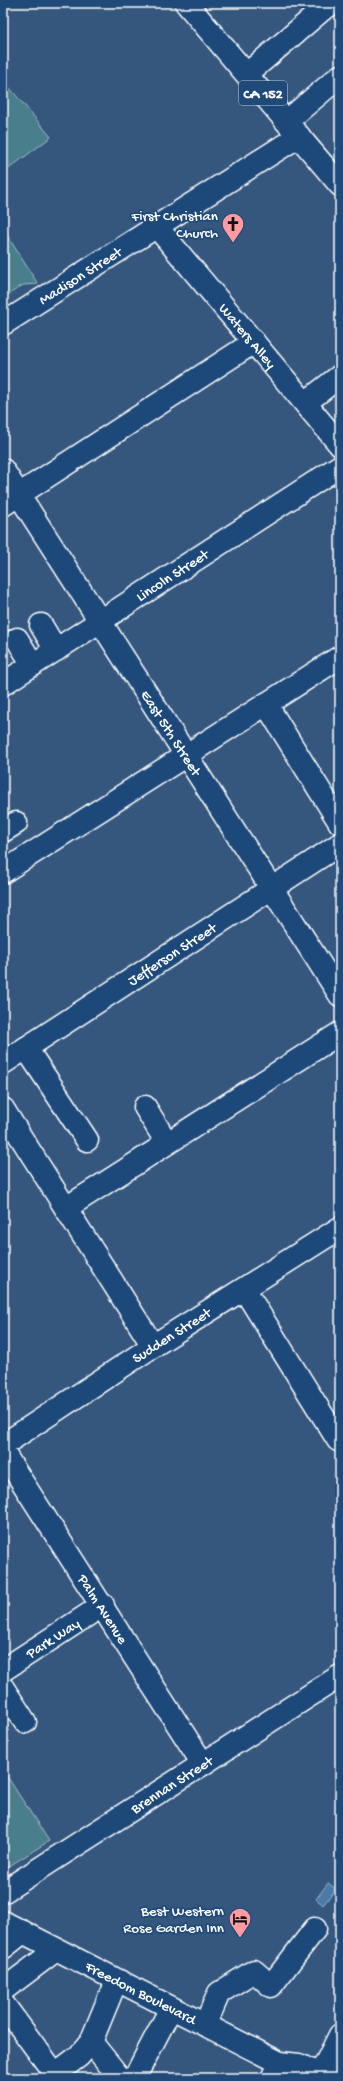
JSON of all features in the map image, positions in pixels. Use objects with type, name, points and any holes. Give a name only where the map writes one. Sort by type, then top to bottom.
[{"type":"street","name":"CA 152","points":[[186,3],[293,128],[337,176]]},
{"type":"street","points":[[247,74],[322,10],[333,3]]},
{"type":"street","name":"Madison Street","points":[[3,324],[156,226],[293,128],[340,76]]},
{"type":"street","name":"Waters Alley","points":[[156,226],[340,445]]},
{"type":"street","points":[[11,500],[254,342]]},
{"type":"street","points":[[305,403],[340,376]]},
{"type":"street","name":"Lincoln Street","points":[[3,684],[340,466]]},
{"type":"street","name":"East 5th Street","points":[[3,470],[11,500],[101,622],[340,995]]},
{"type":"street","points":[[40,625],[56,650]]},
{"type":"street","points":[[17,639],[33,665]]},
{"type":"street","points":[[3,872],[340,657]]},
{"type":"street","points":[[266,704],[340,823]]},
{"type":"street","name":"Jefferson Street","points":[[3,1063],[340,844]]},
{"type":"street","points":[[66,1208],[340,1033]]},
{"type":"street","points":[[26,1048],[87,1140]]},
{"type":"street","points":[[145,1107],[167,1143]]},
{"type":"street","points":[[3,1109],[153,1346]]},
{"type":"street","name":"Sudden Street","points":[[3,1445],[153,1346],[340,1228]]},
{"type":"street","points":[[244,1289],[338,1440]]},
{"type":"street","name":"Palm Avenue","points":[[3,1452],[103,1605],[203,1764]]},
{"type":"street","name":"Park Way","points":[[3,1670],[103,1605]]},
{"type":"street","name":"Brennan Street","points":[[3,1892],[340,1676]]},
{"type":"street","points":[[3,1688],[25,1722]]},
{"type":"street","name":"Freedom Boulevard","points":[[3,1922],[116,1981],[205,2025],[279,2073],[299,2065],[323,2076]]},
{"type":"street","points":[[205,2025],[219,1993],[254,1971],[272,1986],[315,1929]]},
{"type":"street","points":[[3,1948],[23,1932]]},
{"type":"street","points":[[56,1950],[4,1997],[52,2076],[79,2056],[91,2042],[116,1981]]},
{"type":"street","points":[[132,2078],[136,2075],[171,2008]]},
{"type":"street","points":[[323,2076],[340,2035]]},
{"type":"street","points":[[91,2042],[120,2078]]},
{"type":"green space","points":[[3,80],[51,137],[3,173]]},
{"type":"green space","points":[[3,229],[38,284],[23,285],[3,298]]},
{"type":"green space","points":[[3,1770],[49,1841],[3,1870]]},
{"type":"water","points":[[328,1883],[336,1889],[323,1905],[316,1899]]},
{"type":"place","name":"First Christian Church","points":[[233,244]]},
{"type":"place","name":"Best Western Rose Garden Inn","points":[[240,1938]]}]
